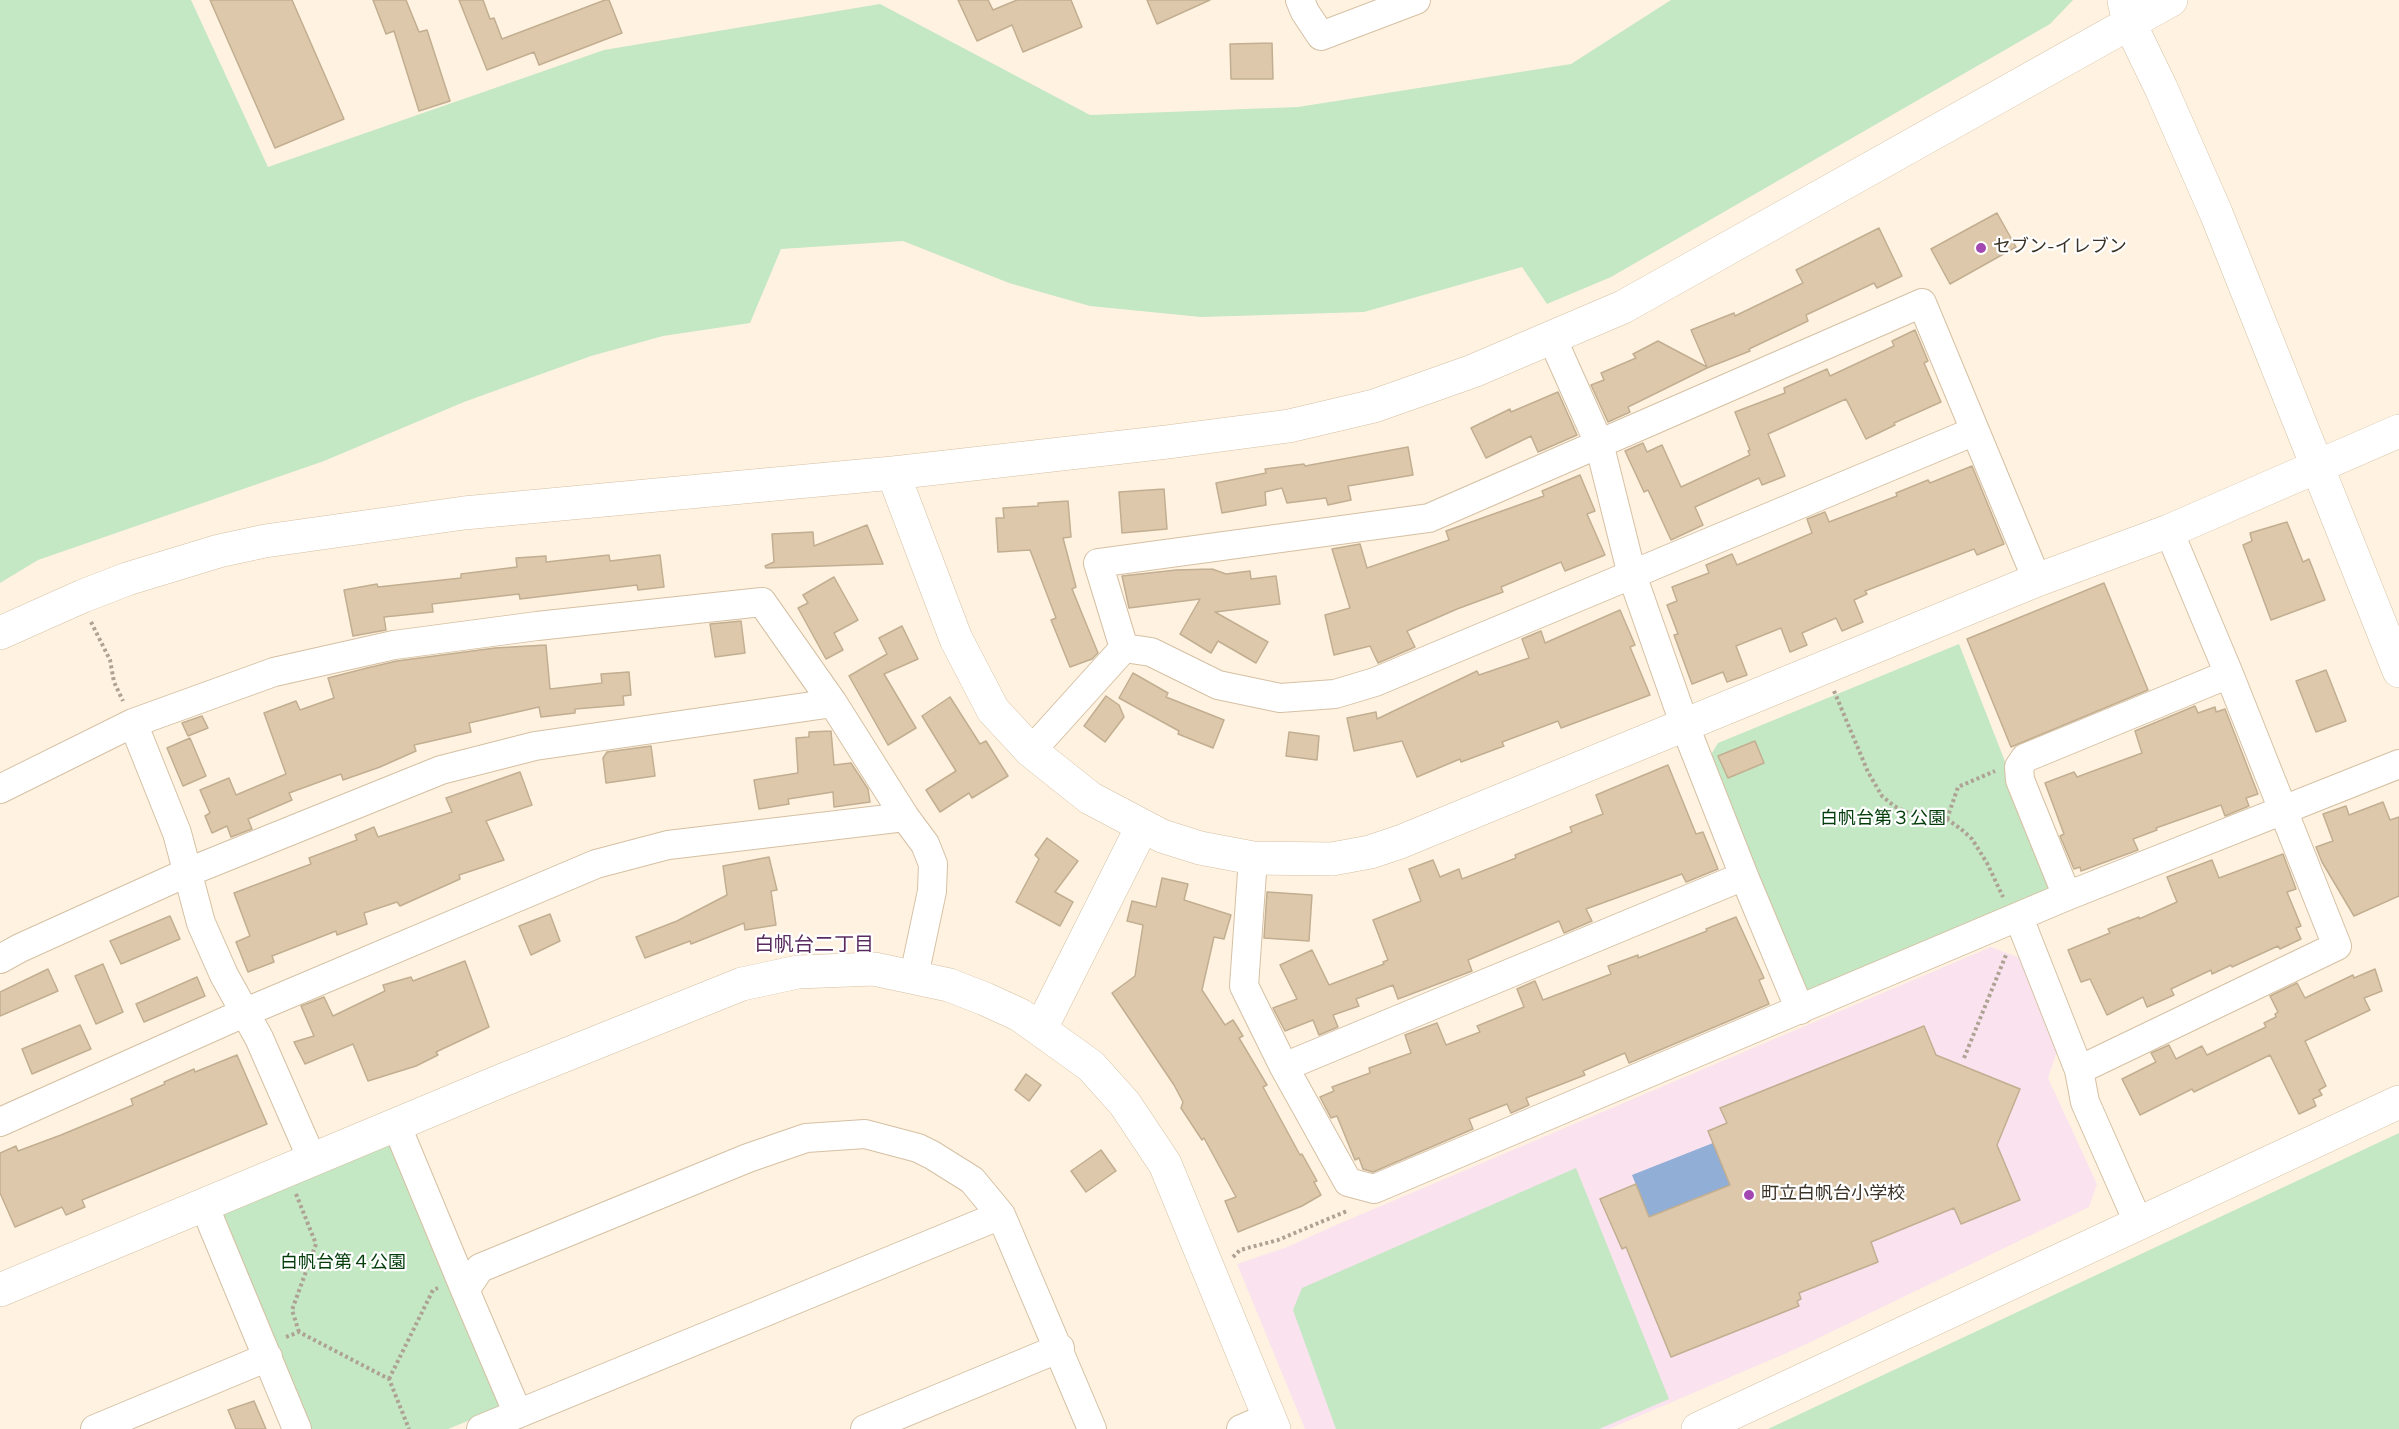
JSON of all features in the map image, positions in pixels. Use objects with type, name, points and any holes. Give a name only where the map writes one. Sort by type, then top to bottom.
[{"type":"street","points":[[1300,0],[1321,36],[1416,0]]},
{"type":"street","points":[[0,633],[127,579],[219,551],[265,542],[464,513],[893,473],[1289,426],[1374,406],[1473,371],[1623,307],[2126,11],[2171,0]]},
{"type":"street","points":[[2126,11],[2216,213],[2399,670]]},
{"type":"street","points":[[1124,648],[1098,563],[1429,518],[1922,303],[2037,580]]},
{"type":"street","points":[[1552,338],[1599,443],[1632,575],[1685,726],[1800,1010]]},
{"type":"street","points":[[1124,648],[1151,652],[1218,685],[1280,698],[1335,694],[1375,682],[1975,431]]},
{"type":"street","points":[[893,473],[956,639],[993,710],[1031,751],[1090,798],[1162,836],[1200,848],[1254,858],[1332,859],[1390,846],[2037,580],[2169,531],[2316,465],[2399,431]]},
{"type":"street","points":[[2079,1070],[2337,946],[2229,674],[2169,531]]},
{"type":"street","points":[[0,789],[133,723],[274,672],[394,645],[537,626],[762,602],[833,703],[905,817],[925,844],[933,864],[932,891],[915,976]]},
{"type":"street","points":[[1031,751],[1124,648]]},
{"type":"street","points":[[2067,896],[2020,780],[2019,768],[2025,758],[2229,674]]},
{"type":"street","points":[[0,959],[186,873],[441,770],[535,746],[833,703]]},
{"type":"street","points":[[133,723],[177,833],[201,923],[224,975],[246,1012],[299,1165]]},
{"type":"street","points":[[1254,858],[1244,986],[1284,1067],[1348,1182],[1374,1189],[2067,896],[2399,764]]},
{"type":"street","points":[[0,1122],[246,1012],[596,864],[668,845],[905,817]]},
{"type":"street","points":[[1041,1028],[1142,826]]},
{"type":"street","points":[[1284,1067],[1744,876]]},
{"type":"street","points":[[2019,918],[2079,1070],[2085,1102],[2138,1222]]},
{"type":"street","points":[[0,1290],[396,1124],[742,984],[798,972],[874,969],[950,985],[1020,1016],[1041,1028],[1091,1066],[1125,1104],[1165,1164],[1261,1425]]},
{"type":"street","points":[[1698,1429],[2399,1102]]},
{"type":"street","points":[[396,1124],[518,1414]]},
{"type":"street","points":[[463,1284],[480,1269],[748,1158],[806,1138],[865,1134],[918,1148],[972,1180],[1002,1215],[1092,1429]]},
{"type":"street","points":[[204,1205],[297,1429]]},
{"type":"street","points":[[481,1429],[1002,1215]]},
{"type":"street","points":[[865,1429],[1059,1348]]},
{"type":"street","points":[[95,1429],[266,1352]]},
{"type":"path","points":[[91,622],[111,660],[114,682],[129,709],[133,723]]},
{"type":"path","points":[[1825,668],[1868,772],[1882,796],[1894,806],[1908,813],[1947,819],[1972,839],[1987,863],[2007,906],[2019,918]]},
{"type":"path","points":[[1947,819],[1958,787],[2003,767],[2019,768]]},
{"type":"path","points":[[1964,1058],[2009,949]]},
{"type":"path","points":[[299,1165],[316,1244],[292,1310],[299,1332],[389,1379],[409,1429]]},
{"type":"path","points":[[1229,1263],[1240,1250],[1278,1240],[1345,1210],[1351,1212]]},
{"type":"path","points":[[389,1379],[433,1290],[463,1284]]},
{"type":"path","points":[[266,1352],[299,1332]]},
{"type":"shaded area","name":"町立白帆台小学校","points":[[1991,947],[2023,959],[2059,1046],[2048,1078],[2097,1184],[2089,1207],[1796,1349],[1609,1429],[1305,1429],[1237,1264],[1287,1247]]},
{"type":"green space","points":[[0,0],[191,0],[268,167],[604,50],[880,4],[1090,115],[1298,107],[1571,64],[1671,0],[2073,0],[2050,24],[1611,277],[1547,304],[1522,267],[1364,312],[1201,317],[1090,306],[1009,283],[903,241],[781,249],[750,323],[663,336],[591,356],[464,402],[324,461],[38,560],[0,583]]},
{"type":"green space","name":"白帆台第３公園","points":[[1959,644],[2053,884],[2047,897],[1814,996],[1802,991],[1709,758],[1718,743]]},
{"type":"green space","points":[[2399,1133],[2399,1429],[1768,1429]]},
{"type":"green space","name":"白帆台第４公園","points":[[393,1136],[505,1406],[448,1429],[310,1429],[217,1215]]},
{"type":"green space","points":[[1576,1168],[1669,1399],[1599,1429],[1336,1429],[1293,1310],[1302,1288]]},
{"type":"water","points":[[1713,1143],[1730,1185],[1649,1217],[1632,1175]]},
{"type":"building","points":[[210,0],[292,0],[344,119],[275,148]]},
{"type":"building","points":[[373,0],[406,0],[419,32],[427,30],[450,101],[419,111],[394,31],[386,34]]},
{"type":"building","points":[[459,0],[483,0],[490,19],[494,18],[502,39],[609,0],[622,33],[539,65],[534,52],[487,70]]},
{"type":"building","points":[[958,0],[988,0],[993,10],[1017,0],[1071,0],[1082,27],[1023,52],[1012,25],[977,41]]},
{"type":"building","points":[[1147,0],[1210,0],[1157,24]]},
{"type":"building","points":[[1272,43],[1273,79],[1231,79],[1230,44]]},
{"type":"building","points":[[1997,213],[2016,247],[1950,284],[1931,249]]},
{"type":"building","points":[[1879,228],[1902,276],[1877,288],[1874,283],[1806,315],[1808,321],[1749,349],[1750,351],[1707,368],[1628,407],[1630,412],[1608,422],[1591,385],[1604,380],[1601,373],[1636,358],[1633,354],[1658,341],[1707,367],[1691,330],[1734,313],[1735,316],[1803,283],[1796,270]]},
{"type":"building","points":[[1915,330],[1928,361],[1924,363],[1941,402],[1894,423],[1895,425],[1866,439],[1846,399],[1768,434],[1785,476],[1762,485],[1759,478],[1695,507],[1703,525],[1671,540],[1648,490],[1644,492],[1625,451],[1643,443],[1647,452],[1662,445],[1681,487],[1750,455],[1735,412],[1785,393],[1784,388],[1827,369],[1830,376],[1894,346],[1892,341]]},
{"type":"building","points":[[1558,392],[1577,435],[1538,452],[1531,436],[1486,458],[1471,428],[1510,409],[1511,412]]},
{"type":"building","points":[[1408,447],[1413,475],[1348,486],[1351,500],[1328,505],[1326,498],[1287,503],[1282,488],[1265,492],[1266,505],[1222,513],[1216,483],[1266,473],[1265,469],[1304,464],[1305,466]]},
{"type":"building","points":[[1972,466],[2004,544],[1977,555],[1974,549],[1865,591],[1867,594],[1854,600],[1863,622],[1842,631],[1836,618],[1802,633],[1807,645],[1790,652],[1781,628],[1736,646],[1747,675],[1727,682],[1723,672],[1692,684],[1674,635],[1678,634],[1667,605],[1677,601],[1672,587],[1709,573],[1706,565],[1732,554],[1737,565],[1812,533],[1807,519],[1825,512],[1829,522],[1897,496],[1896,493],[1928,480],[1930,483]]},
{"type":"building","points":[[1580,475],[1595,511],[1587,514],[1605,555],[1565,571],[1561,562],[1501,587],[1503,592],[1407,631],[1415,647],[1378,663],[1370,646],[1334,655],[1325,615],[1350,608],[1332,549],[1360,544],[1367,568],[1449,540],[1446,531],[1544,496],[1542,491]]},
{"type":"building","points":[[1164,489],[1167,529],[1122,533],[1119,492]]},
{"type":"building","points":[[1068,501],[1071,537],[1063,538],[1076,587],[1072,589],[1098,653],[1092,659],[1070,667],[1051,620],[1056,618],[1030,550],[998,552],[996,518],[1004,518],[1003,508]]},
{"type":"building","points":[[2287,522],[2303,562],[2309,559],[2325,600],[2271,620],[2243,545],[2252,541],[2250,533]]},
{"type":"building","points":[[867,525],[883,564],[766,568],[765,566],[774,562],[772,534],[813,532],[814,546]]},
{"type":"building","points":[[609,555],[610,561],[660,555],[664,587],[638,590],[637,585],[520,599],[519,594],[432,604],[433,612],[384,617],[386,630],[353,636],[344,590],[377,584],[378,587],[461,578],[461,574],[517,567],[516,558],[546,556],[546,562]]},
{"type":"building","points":[[1212,569],[1226,574],[1250,571],[1251,579],[1276,576],[1280,604],[1215,612],[1268,642],[1256,663],[1218,641],[1211,653],[1180,634],[1200,599],[1129,608],[1122,576]]},
{"type":"building","points":[[834,577],[858,620],[834,633],[843,650],[826,659],[798,608],[808,603],[803,595]]},
{"type":"building","points":[[2104,583],[2148,690],[2011,747],[1967,639]]},
{"type":"building","points":[[1620,610],[1635,645],[1630,647],[1650,695],[1561,728],[1558,721],[1502,742],[1504,746],[1461,762],[1460,759],[1417,777],[1402,741],[1354,751],[1347,718],[1376,712],[1377,719],[1477,671],[1479,675],[1529,658],[1522,639],[1541,631],[1545,643]]},
{"type":"building","points":[[741,621],[745,653],[715,657],[710,624]]},
{"type":"building","points":[[902,626],[918,659],[884,674],[916,728],[888,745],[849,676],[887,654],[879,638]]},
{"type":"building","points":[[546,645],[550,689],[602,683],[601,674],[629,672],[631,695],[623,696],[624,705],[575,709],[575,713],[541,717],[539,707],[469,723],[471,732],[414,745],[416,751],[380,767],[343,780],[341,774],[289,793],[292,800],[248,819],[252,829],[231,837],[227,826],[212,833],[205,816],[210,813],[200,790],[229,778],[236,795],[286,774],[264,713],[296,701],[300,710],[334,698],[328,678],[367,668],[397,661],[495,648]]},
{"type":"building","points":[[2326,670],[2346,721],[2316,732],[2296,681]]},
{"type":"building","points":[[1133,673],[1168,693],[1166,697],[1224,720],[1213,748],[1178,734],[1179,731],[1119,698]]},
{"type":"building","points":[[1106,696],[1119,705],[1124,717],[1105,742],[1084,726]]},
{"type":"building","points":[[950,697],[980,744],[986,741],[1008,776],[972,798],[969,793],[940,812],[926,790],[956,771],[922,716]]},
{"type":"building","points":[[2195,706],[2198,713],[2215,707],[2216,712],[2225,709],[2258,794],[2246,798],[2249,806],[2225,816],[2221,805],[2156,828],[2157,830],[2133,839],[2138,850],[2081,871],[2080,867],[2074,869],[2060,836],[2064,834],[2045,783],[2074,772],[2077,777],[2142,753],[2135,731]]},
{"type":"building","points":[[202,716],[208,728],[188,736],[182,723]]},
{"type":"building","points":[[831,731],[834,765],[851,763],[868,789],[870,802],[834,807],[833,792],[788,799],[789,804],[759,809],[754,780],[798,773],[796,738],[809,737],[809,732]]},
{"type":"building","points":[[1289,732],[1319,736],[1317,760],[1286,756]]},
{"type":"building","points":[[190,738],[206,776],[183,786],[167,748]]},
{"type":"building","points":[[1755,741],[1764,763],[1728,778],[1718,756]]},
{"type":"building","points":[[651,746],[655,776],[606,783],[603,758],[607,752]]},
{"type":"building","points":[[1668,765],[1696,834],[1703,832],[1718,869],[1686,882],[1682,874],[1586,909],[1592,921],[1564,933],[1559,921],[1468,960],[1472,971],[1398,999],[1393,985],[1356,999],[1359,1006],[1333,1015],[1338,1027],[1319,1035],[1313,1020],[1285,1031],[1273,1008],[1297,999],[1280,965],[1312,950],[1329,985],[1384,964],[1383,962],[1388,960],[1373,920],[1421,901],[1409,869],[1433,860],[1440,877],[1459,869],[1462,879],[1516,858],[1515,855],[1572,832],[1570,827],[1603,814],[1596,795]]},
{"type":"building","points":[[520,772],[532,805],[486,821],[504,860],[459,875],[460,879],[400,906],[397,902],[364,913],[367,924],[337,935],[336,931],[272,956],[274,962],[248,972],[236,942],[250,936],[234,893],[311,864],[309,858],[357,840],[355,835],[374,827],[378,837],[452,812],[446,798]]},
{"type":"building","points":[[2383,802],[2390,820],[2399,817],[2399,896],[2354,916],[2322,862],[2316,847],[2333,841],[2323,814],[2346,806],[2349,815]]},
{"type":"building","points":[[1047,838],[1078,861],[1055,892],[1073,902],[1060,926],[1016,902],[1039,859],[1035,855]]},
{"type":"building","points":[[2283,854],[2296,889],[2287,892],[2301,926],[2296,928],[2301,939],[2280,949],[2278,946],[2212,974],[2211,970],[2171,989],[2174,995],[2147,1007],[2143,997],[2107,1015],[2090,979],[2081,982],[2068,950],[2110,933],[2108,929],[2139,917],[2139,919],[2177,902],[2167,877],[2212,860],[2219,878]]},
{"type":"building","points":[[769,857],[777,890],[771,891],[776,925],[745,930],[744,923],[691,944],[690,941],[645,958],[636,937],[677,921],[727,895],[723,866]]},
{"type":"building","points":[[1162,878],[1188,884],[1184,900],[1231,915],[1224,939],[1214,937],[1202,990],[1225,1025],[1233,1020],[1243,1036],[1239,1038],[1267,1085],[1263,1087],[1317,1181],[1314,1182],[1321,1195],[1302,1206],[1238,1232],[1225,1201],[1236,1197],[1204,1138],[1202,1140],[1181,1108],[1183,1102],[1174,1085],[1112,993],[1135,976],[1143,925],[1127,921],[1132,901],[1156,907]]},
{"type":"building","points":[[1267,892],[1312,895],[1309,941],[1264,938]]},
{"type":"building","points":[[550,914],[560,941],[531,955],[519,926]]},
{"type":"building","points":[[170,916],[180,939],[121,964],[110,941]]},
{"type":"building","points":[[1736,917],[1764,978],[1759,980],[1769,1004],[1629,1063],[1625,1053],[1583,1071],[1585,1075],[1526,1098],[1529,1105],[1511,1113],[1507,1104],[1469,1119],[1473,1129],[1373,1172],[1363,1169],[1359,1158],[1355,1160],[1337,1116],[1331,1118],[1320,1097],[1334,1091],[1332,1087],[1370,1073],[1369,1068],[1411,1053],[1405,1035],[1437,1023],[1446,1045],[1480,1032],[1477,1026],[1524,1007],[1517,989],[1535,981],[1543,1000],[1611,974],[1608,966],[1638,955],[1638,958]]},
{"type":"building","points":[[465,961],[489,1027],[436,1052],[438,1055],[416,1066],[368,1081],[353,1044],[305,1064],[294,1042],[314,1036],[301,1006],[324,997],[333,1016],[385,991],[383,985],[411,977],[413,981]]},
{"type":"building","points":[[103,964],[123,1012],[96,1024],[75,976]]},
{"type":"building","points":[[48,969],[58,991],[0,1016],[0,992]]},
{"type":"building","points":[[2375,969],[2382,991],[2364,998],[2370,1010],[2305,1041],[2326,1086],[2319,1090],[2322,1095],[2313,1099],[2316,1106],[2299,1114],[2270,1055],[2194,1092],[2192,1089],[2140,1115],[2122,1079],[2156,1062],[2151,1053],[2169,1045],[2176,1059],[2202,1046],[2207,1055],[2266,1027],[2264,1023],[2276,1017],[2275,1014],[2278,1012],[2270,996],[2297,983],[2305,998],[2353,975],[2354,978]]},
{"type":"building","points":[[197,977],[205,996],[144,1022],[136,1004]]},
{"type":"building","points":[[80,1025],[91,1049],[32,1074],[22,1049]]},
{"type":"building","points":[[1924,1026],[1936,1055],[2020,1089],[1997,1145],[2020,1200],[1961,1224],[1954,1208],[1871,1242],[1878,1262],[1799,1293],[1801,1299],[1797,1301],[1799,1306],[1671,1357],[1626,1247],[1622,1249],[1600,1199],[1636,1184],[1649,1217],[1730,1185],[1708,1131],[1727,1123],[1720,1108]]},
{"type":"building","points":[[237,1055],[267,1124],[82,1200],[85,1207],[66,1215],[62,1207],[15,1227],[0,1193],[0,1153],[16,1146],[18,1151],[61,1135],[133,1105],[131,1099],[165,1084],[164,1082]]},
{"type":"building","points":[[1026,1074],[1041,1085],[1029,1101],[1015,1090]]},
{"type":"building","points":[[1101,1150],[1116,1171],[1086,1192],[1071,1171]]},
{"type":"building","points":[[254,1401],[266,1429],[236,1429],[228,1410]]},
{"type":"place","name":"セブン-イレブン","points":[[1981,248]]},
{"type":"place","name":"町立白帆台小学校","points":[[1749,1195]]},
{"type":"district","name":"白帆台二丁目","points":[[814,946]]}]
